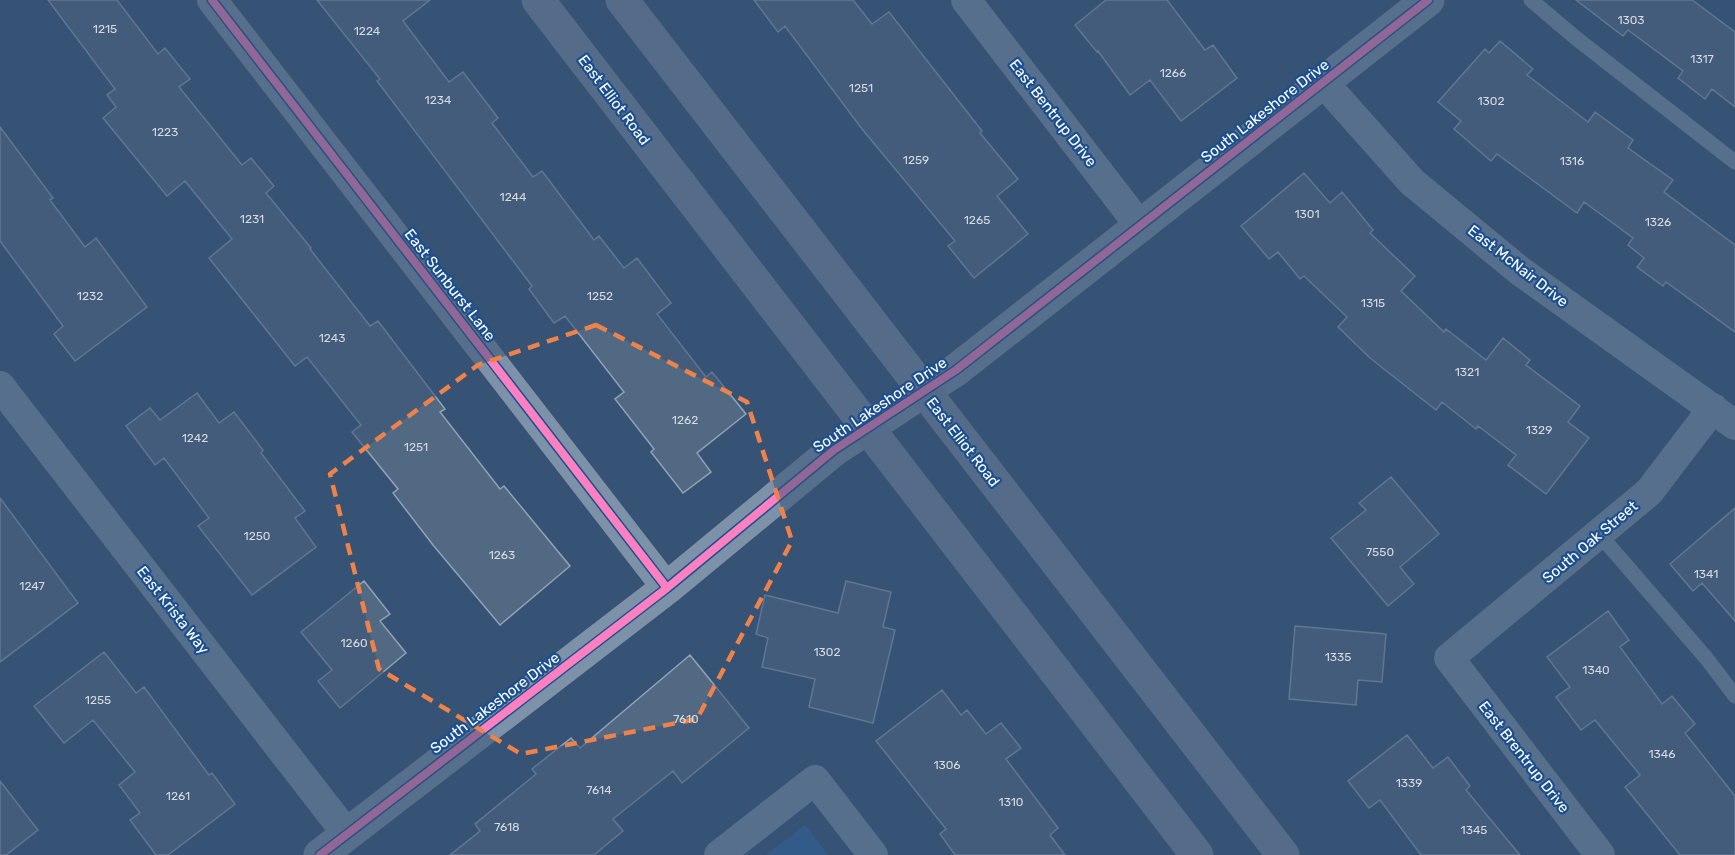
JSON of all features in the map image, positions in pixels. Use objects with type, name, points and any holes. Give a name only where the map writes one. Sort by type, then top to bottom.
[{"type":"main road","name":"East Elliot Road","points":[[538,0],[1197,855]]},
{"type":"main road","name":"East Elliot Road","points":[[622,0],[1282,855]]},
{"type":"street","name":"East Sunburst Lane","points":[[212,0],[667,588]]},
{"type":"street","name":"East Bentrup Drive","points":[[966,0],[1140,226]]},
{"type":"street","name":"South Lakeshore Drive","points":[[320,855],[667,588],[834,450],[956,370],[1428,0]]},
{"type":"street","name":"East McNair Drive","points":[[1323,82],[1412,182],[1520,271],[1724,417]]},
{"type":"street","name":"East Krista Way","points":[[0,386],[347,834]]},
{"type":"street","name":"South Oak Street","points":[[1449,658],[1650,492],[1724,417]]},
{"type":"street","name":"East Brentrup Drive","points":[[1449,658],[1600,855]]},
{"type":"street","points":[[719,855],[815,780],[873,855]]},
{"type":"lane","points":[[1531,0],[1577,39],[1735,162]]},
{"type":"lane","points":[[1599,534],[1707,659],[1735,696]]},
{"type":"highlighted area","points":[[596,325],[747,402],[792,541],[697,719],[521,754],[379,669],[330,474],[478,365]]},
{"type":"shaded area","points":[[805,825],[828,855],[766,855]]},
{"type":"building","points":[[48,0],[117,0],[158,54],[165,48],[190,79],[179,87],[242,165],[251,158],[274,186],[266,193],[370,326],[378,321],[445,409],[440,412],[500,489],[504,486],[570,566],[500,625],[393,493],[398,489],[352,432],[361,425],[307,357],[295,366],[209,258],[232,239],[185,181],[167,196],[103,118],[116,107],[107,95],[115,89]]},
{"type":"building","points":[[317,0],[430,0],[403,21],[449,82],[463,72],[498,118],[492,123],[533,177],[542,171],[594,240],[599,236],[624,268],[637,258],[671,303],[657,314],[706,377],[712,372],[746,414],[697,453],[711,472],[683,493],[651,452],[654,449],[615,399],[624,392],[565,316],[554,323],[529,289],[532,286],[377,81],[380,79]]},
{"type":"building","points":[[754,0],[853,0],[872,24],[889,12],[982,131],[980,133],[1018,179],[997,196],[1028,234],[974,278],[948,246],[955,241],[862,129],[785,26],[778,32]]},
{"type":"building","points":[[1106,0],[1167,0],[1205,50],[1213,45],[1237,78],[1181,121],[1150,80],[1130,95],[1098,51],[1075,25]]},
{"type":"building","points":[[1576,0],[1692,0],[1735,32],[1735,107],[1712,89],[1705,99],[1678,78],[1683,71],[1628,30],[1623,36]]},
{"type":"building","points":[[1500,41],[1533,69],[1527,75],[1588,122],[1595,112],[1633,140],[1628,148],[1673,180],[1664,192],[1735,245],[1735,332],[1666,282],[1663,286],[1637,267],[1644,258],[1628,245],[1633,238],[1584,202],[1577,213],[1497,154],[1491,161],[1454,129],[1461,121],[1438,102],[1485,49],[1489,53]]},
{"type":"building","points":[[0,127],[53,198],[50,200],[85,247],[96,238],[147,307],[75,361],[54,334],[63,326],[0,241]]},
{"type":"building","points":[[1304,173],[1330,203],[1342,192],[1373,230],[1370,233],[1415,276],[1401,291],[1444,332],[1446,329],[1486,360],[1503,338],[1530,360],[1526,365],[1580,406],[1568,422],[1589,438],[1546,494],[1508,465],[1516,455],[1478,426],[1476,429],[1442,402],[1436,410],[1370,358],[1338,327],[1347,317],[1304,276],[1300,279],[1278,252],[1269,259],[1241,226]]},
{"type":"building","points":[[197,393],[219,423],[234,412],[263,450],[261,453],[305,511],[295,518],[316,547],[252,595],[198,526],[209,518],[164,458],[155,465],[126,426],[150,408],[160,420]]},
{"type":"building","points":[[1391,477],[1439,534],[1400,567],[1414,584],[1388,606],[1331,538],[1366,510],[1359,503]]},
{"type":"building","points":[[0,498],[78,603],[0,662]]},
{"type":"building","points":[[1735,508],[1735,621],[1702,583],[1693,591],[1670,564]]},
{"type":"building","points":[[364,581],[390,614],[380,621],[406,653],[340,708],[318,681],[332,670],[301,632]]},
{"type":"building","points":[[846,581],[891,592],[883,627],[895,630],[873,723],[809,707],[815,679],[762,667],[768,638],[756,634],[765,595],[838,613]]},
{"type":"building","points":[[1608,611],[1629,640],[1620,647],[1662,704],[1672,696],[1695,724],[1685,733],[1735,796],[1735,855],[1680,855],[1625,787],[1640,775],[1595,720],[1581,730],[1556,697],[1570,687],[1547,657]]},
{"type":"building","points":[[1295,626],[1386,634],[1382,682],[1358,680],[1356,705],[1289,699]]},
{"type":"building","points":[[104,652],[136,693],[144,687],[209,775],[212,773],[235,804],[168,855],[156,855],[130,820],[140,813],[119,785],[135,772],[93,720],[64,743],[34,706]]},
{"type":"building","points":[[690,655],[749,728],[682,783],[673,771],[613,819],[623,831],[594,855],[450,855],[480,831],[475,824],[536,774],[532,769],[571,738],[580,748]]},
{"type":"building","points":[[942,690],[961,715],[967,710],[986,734],[1001,723],[1021,748],[1006,759],[1058,828],[1050,835],[1065,855],[955,855],[940,834],[946,829],[876,741]]},
{"type":"building","points":[[1407,735],[1433,768],[1448,757],[1470,786],[1466,790],[1520,855],[1421,855],[1380,800],[1369,808],[1348,781]]},
{"type":"building","points":[[0,781],[38,830],[6,855],[0,855]]},
{"type":"cycle path","points":[[212,0],[667,588]]},
{"type":"cycle path","points":[[320,855],[667,588],[834,450],[956,370],[1428,0]]}]
